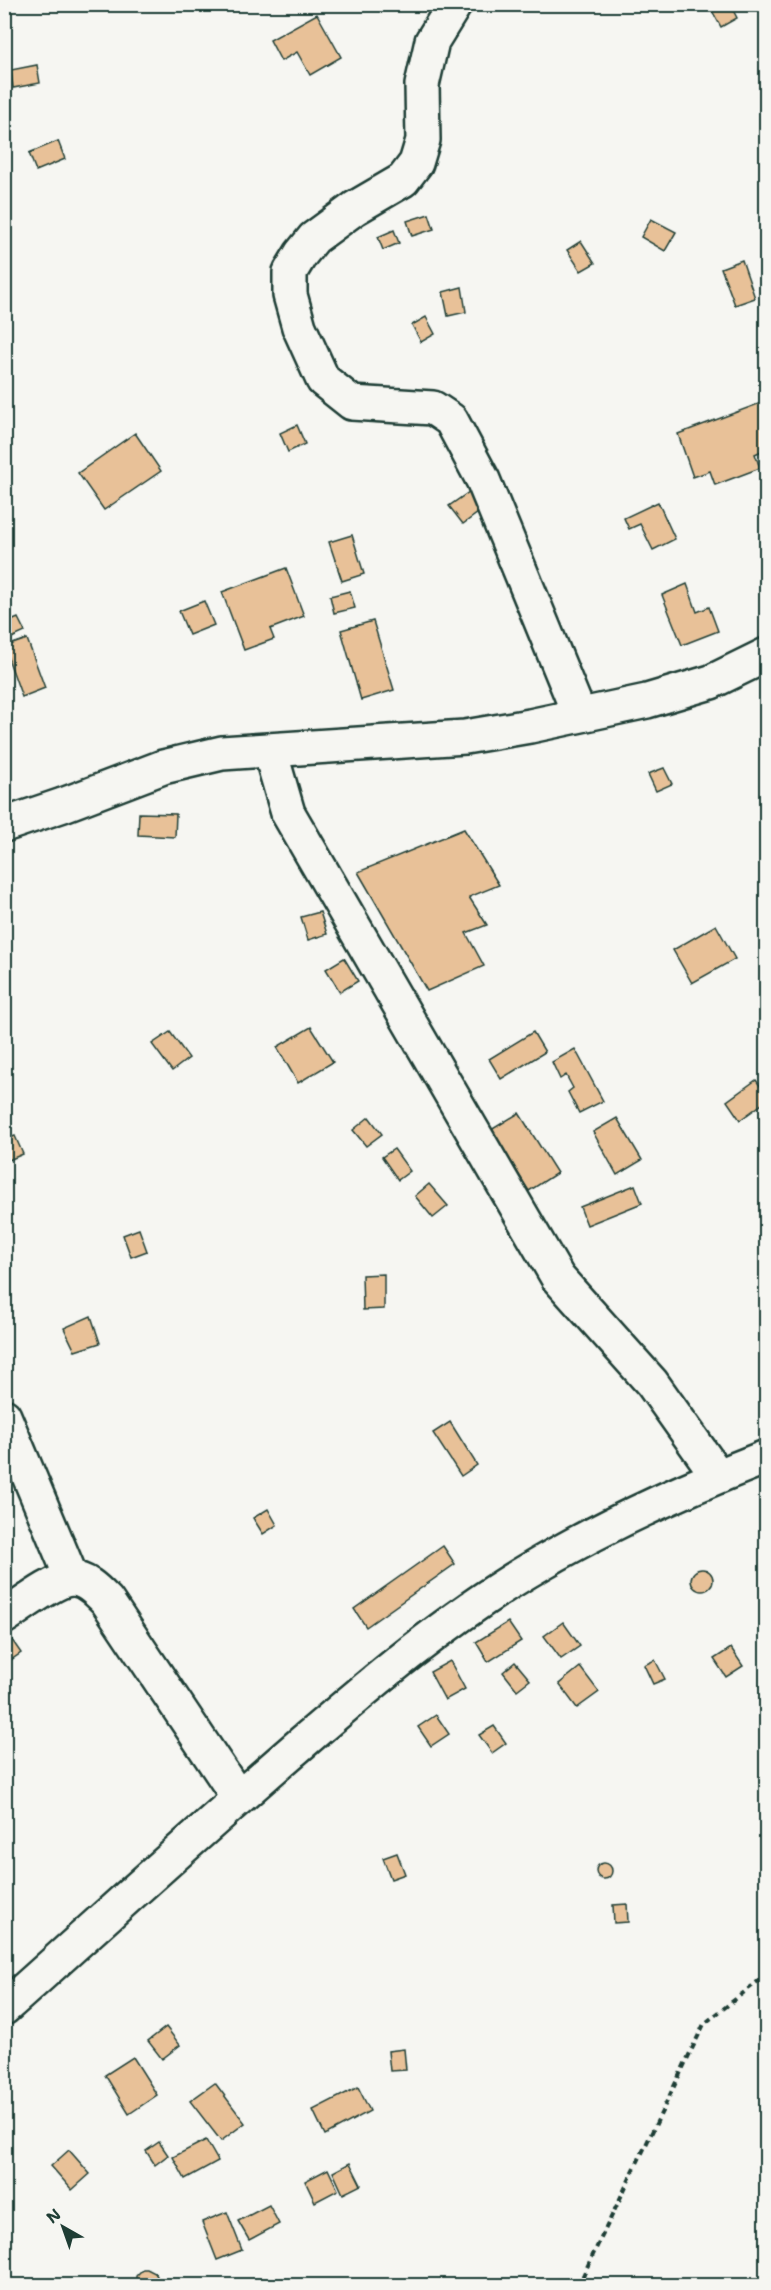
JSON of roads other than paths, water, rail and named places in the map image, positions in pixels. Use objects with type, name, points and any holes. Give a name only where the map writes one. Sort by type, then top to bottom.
[{"type":"street","points":[[455,4],[432,41],[422,85],[423,140],[416,163],[402,180],[355,208],[314,238],[290,272],[290,295],[299,327],[323,380],[330,386],[352,403],[433,408],[451,420],[483,480],[579,714]]},
{"type":"street","points":[[4,825],[63,806],[163,767],[222,753],[465,736],[530,726],[647,701],[711,682],[766,655]]},
{"type":"street","points":[[270,751],[288,813],[558,1278],[652,1383],[718,1476]]},
{"type":"street","points":[[4,1416],[72,1578]]},
{"type":"street","points":[[4,2008],[238,1797],[374,1682],[440,1630],[525,1572],[608,1527],[718,1476],[766,1457]]},
{"type":"street","points":[[4,1617],[48,1587],[72,1578],[91,1585],[107,1601],[238,1797]]}]
